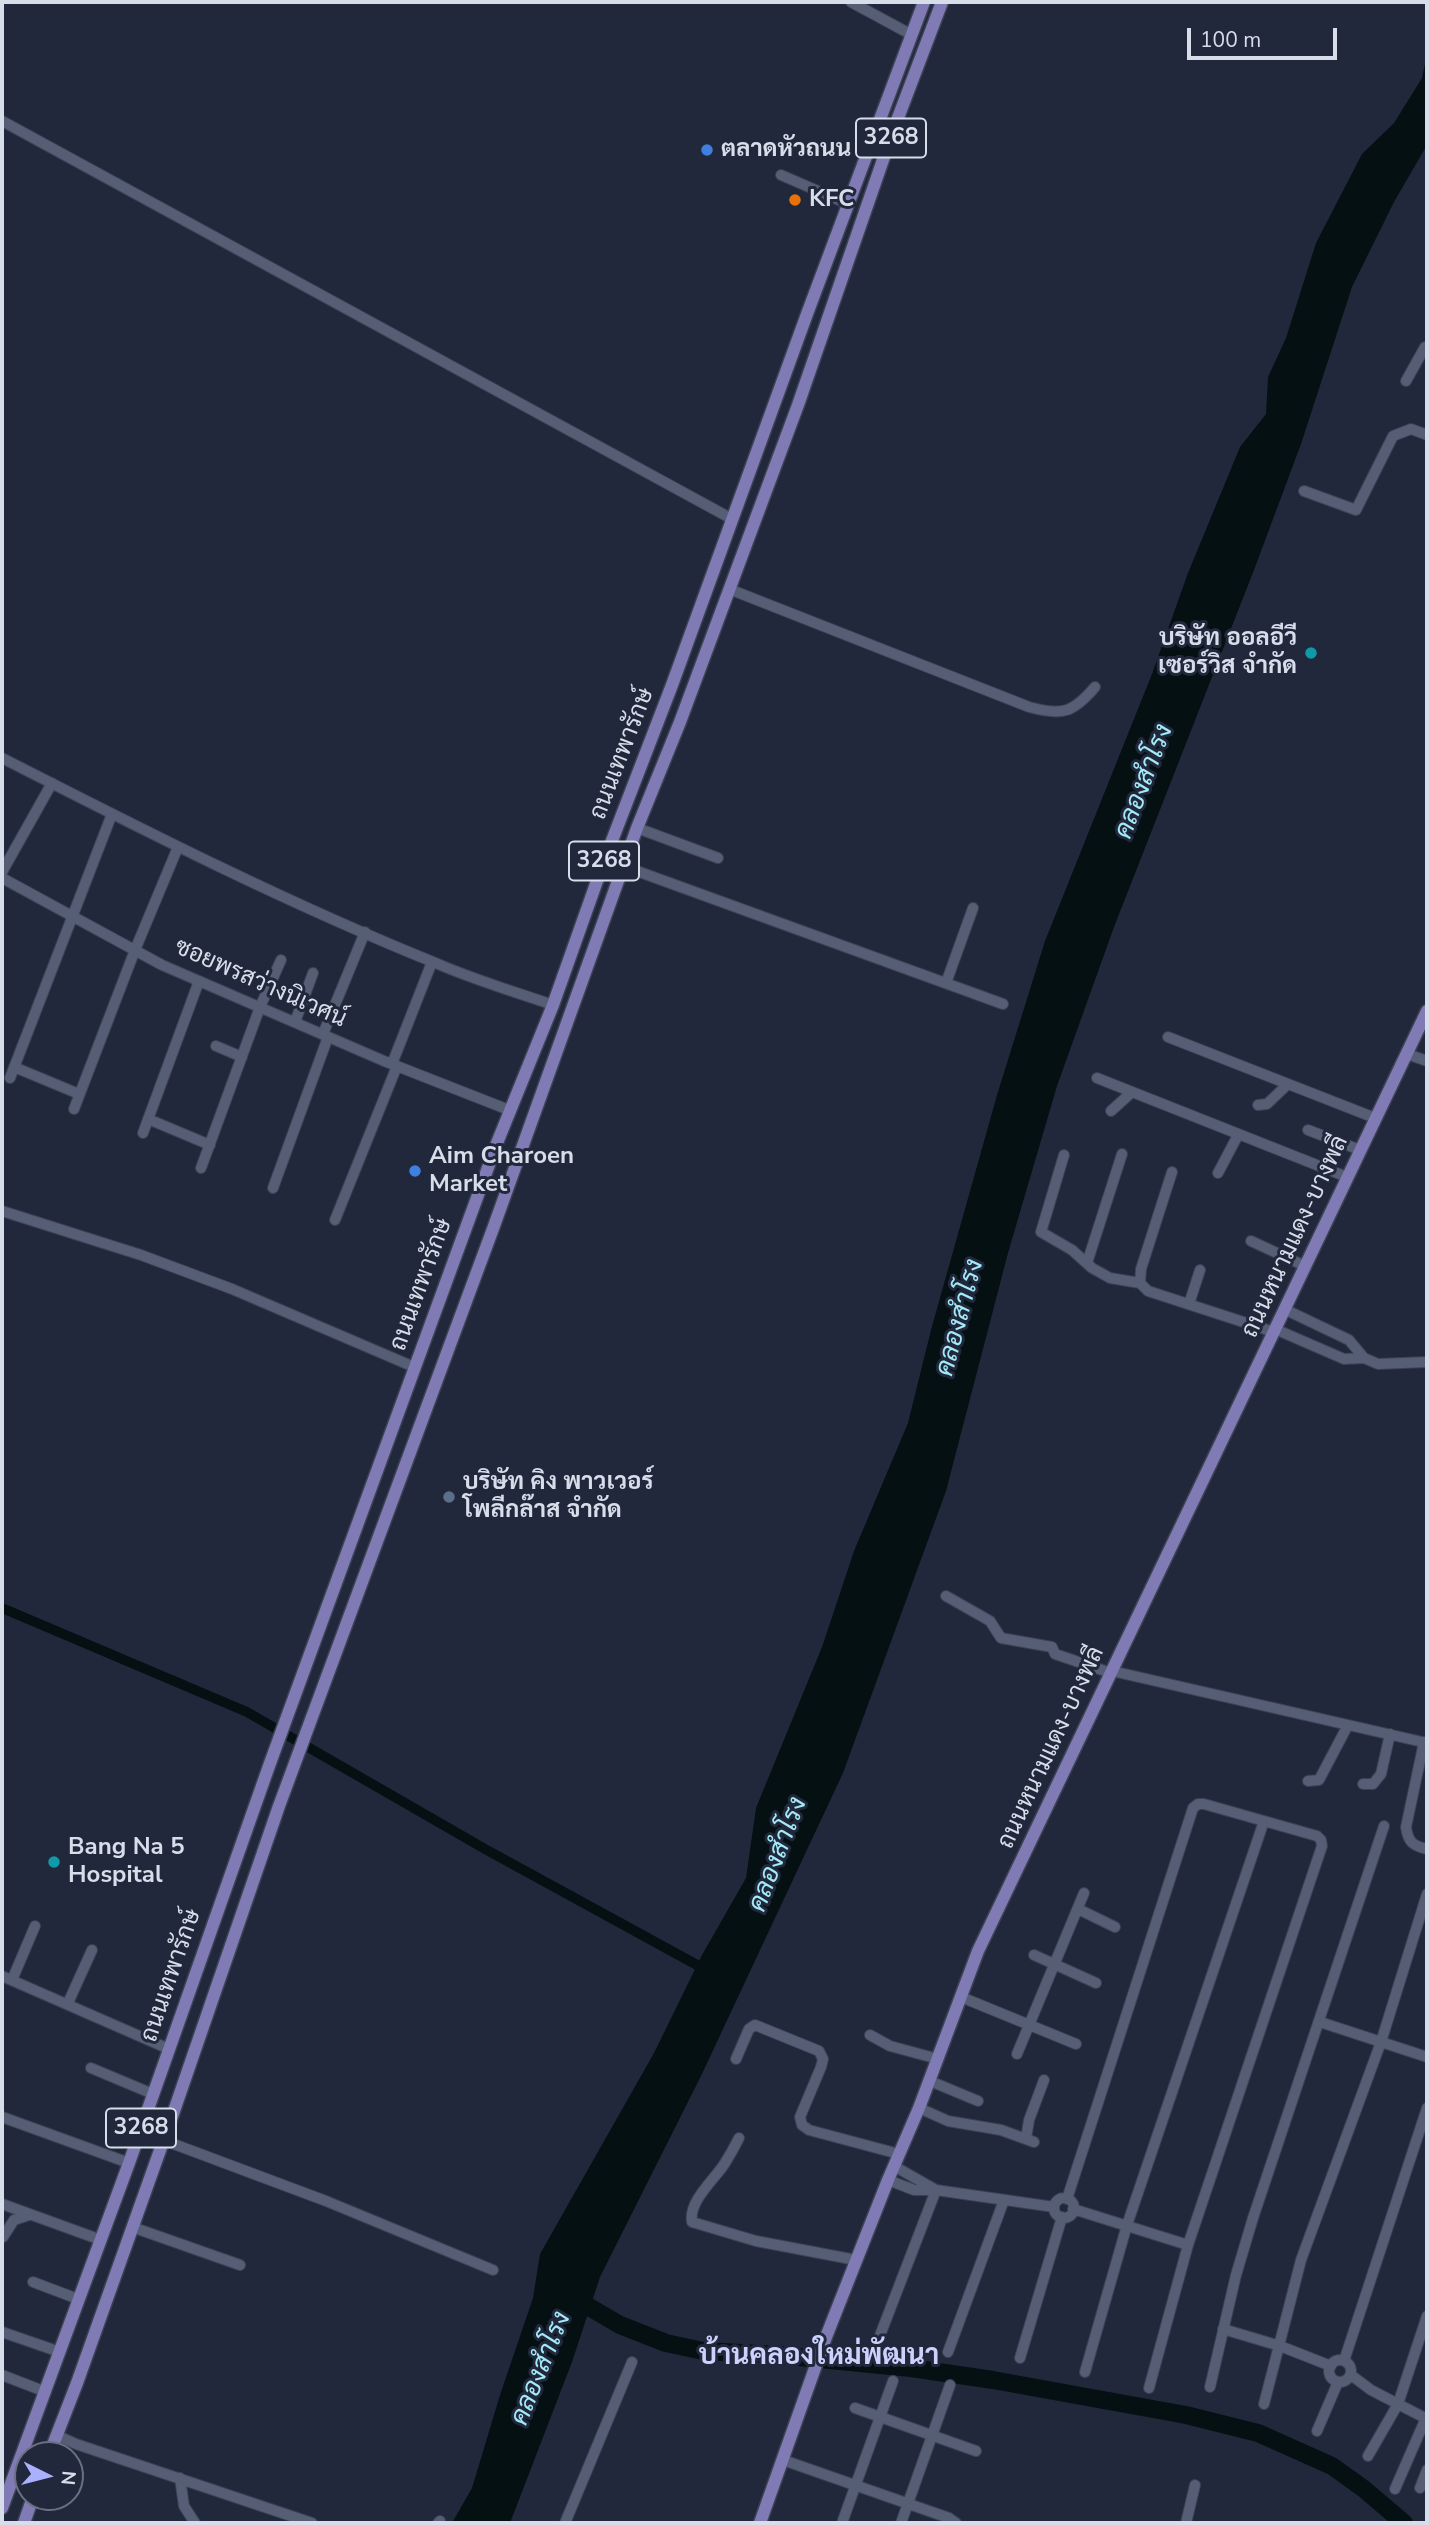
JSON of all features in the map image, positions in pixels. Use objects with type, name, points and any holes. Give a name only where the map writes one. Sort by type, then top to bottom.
[{"type":"main road","name":"ถนนเทพารักษ์","points":[[2,2508],[129,2163],[275,1747],[414,1367],[509,1110],[553,1005],[924,2]]},
{"type":"main road","name":"ถนนเทพารักษ์","points":[[54,2441],[307,1733],[637,828],[828,321],[896,124],[942,2]]},
{"type":"main road","points":[[807,314],[828,321]]},
{"type":"main road","name":"ถนนหนามแดง-บางพลี","points":[[760,2523],[826,2337],[930,2081],[978,1951],[1427,1012]]},
{"type":"street","points":[[851,2],[912,35]]},
{"type":"street","points":[[2,121],[732,519]]},
{"type":"street","points":[[781,175],[848,204]]},
{"type":"street","points":[[1406,381],[1427,347]]},
{"type":"street","points":[[1304,491],[1356,510],[1393,436],[1411,429],[1427,435]]},
{"type":"street","points":[[729,589],[1029,707],[1052,712],[1075,708],[1095,687]]},
{"type":"street","points":[[2,758],[178,847],[365,932],[432,962],[553,1005]]},
{"type":"street","points":[[2,872],[52,783]]},
{"type":"street","points":[[79,1094],[12,1072],[112,814]]},
{"type":"street","points":[[637,828],[718,858]]},
{"type":"street","points":[[74,1109],[178,847]]},
{"type":"street","points":[[623,866],[1003,1004]]},
{"type":"street","name":"ซอยพรสว่างนิเวศน์","points":[[2,878],[135,950],[199,981],[394,1065],[509,1110]]},
{"type":"street","points":[[946,983],[973,908]]},
{"type":"street","points":[[273,1188],[365,932]]},
{"type":"street","points":[[201,1168],[260,1007],[281,960]]},
{"type":"street","points":[[335,1220],[432,962]]},
{"type":"street","points":[[295,1022],[313,973]]},
{"type":"street","points":[[143,1133],[199,981]]},
{"type":"street","points":[[1168,1037],[1375,1118]]},
{"type":"street","points":[[216,1046],[242,1057]]},
{"type":"street","points":[[1407,1054],[1427,1061]]},
{"type":"street","points":[[1097,1078],[1347,1177]]},
{"type":"street","points":[[1258,1105],[1267,1104],[1288,1084]]},
{"type":"street","points":[[1111,1111],[1132,1092]]},
{"type":"street","points":[[148,1119],[210,1145]]},
{"type":"street","points":[[1308,1130],[1360,1150]]},
{"type":"street","points":[[1218,1173],[1238,1135]]},
{"type":"street","points":[[1064,1154],[1041,1232],[1072,1250],[1110,1278],[1140,1283],[1147,1290],[1274,1330],[1344,1359],[1364,1358],[1378,1364],[1427,1361]]},
{"type":"street","points":[[1087,1263],[1122,1154]]},
{"type":"street","points":[[1140,1283],[1141,1269],[1172,1172]]},
{"type":"street","points":[[2,1211],[141,1255],[232,1289],[414,1367]]},
{"type":"street","points":[[1251,1241],[1305,1266]]},
{"type":"street","points":[[1189,1304],[1200,1270]]},
{"type":"street","points":[[1284,1309],[1349,1340],[1364,1358]]},
{"type":"street","points":[[946,1596],[990,1621],[1001,1638],[1052,1647],[1055,1654],[1111,1672],[1425,1742],[1406,1827],[1407,1839],[1415,1846],[1427,1849]]},
{"type":"street","points":[[1308,1781],[1319,1780],[1325,1772],[1348,1725]]},
{"type":"street","points":[[1363,1784],[1373,1784],[1381,1774],[1390,1734]]},
{"type":"street","points":[[1067,2199],[1193,1808],[1204,1804],[1317,1836],[1322,1846],[1188,2245],[1149,2388]]},
{"type":"street","points":[[1085,2372],[1127,2225],[1264,1821]]},
{"type":"street","points":[[1210,2387],[1253,2218],[1384,1826]]},
{"type":"street","points":[[1017,2054],[1084,1893]]},
{"type":"street","points":[[1264,2404],[1301,2260],[1381,2042],[1427,1894]]},
{"type":"street","points":[[1078,1909],[1115,1927]]},
{"type":"street","points":[[35,1926],[7,1978],[169,2049]]},
{"type":"street","points":[[68,2004],[92,1950]]},
{"type":"street","points":[[1034,1955],[1096,1983]]},
{"type":"street","points":[[961,1997],[1076,2045]]},
{"type":"street","points":[[1320,2022],[1427,2057]]},
{"type":"street","points":[[736,2059],[750,2029],[755,2025],[819,2051],[823,2059],[800,2118],[802,2125],[809,2130],[896,2160],[936,2190]]},
{"type":"street","points":[[870,2035],[890,2046],[938,2059]]},
{"type":"street","points":[[91,2068],[153,2094]]},
{"type":"street","points":[[919,2108],[948,2121],[1002,2130],[1030,2140],[1030,2120],[1044,2080]]},
{"type":"street","points":[[930,2081],[978,2101]]},
{"type":"street","points":[[1344,2361],[1427,2108]]},
{"type":"street","points":[[2,2117],[129,2163]]},
{"type":"street","points":[[739,2138],[723,2168],[707,2183],[691,2215],[692,2222],[756,2241],[856,2260]]},
{"type":"street","points":[[163,2140],[326,2201],[493,2270]]},
{"type":"street","points":[[888,2180],[914,2190],[936,2190],[1054,2207]]},
{"type":"street","points":[[879,2338],[936,2190]]},
{"type":"street","points":[[1067,2199],[1073,2209],[1071,2214],[1062,2217],[1057,2215],[1054,2207],[1058,2200],[1067,2199]]},
{"type":"street","points":[[948,2352],[1004,2200]]},
{"type":"street","points":[[2,2204],[101,2240]]},
{"type":"street","points":[[1073,2209],[1188,2245]]},
{"type":"street","points":[[3,2236],[18,2217],[33,2215]]},
{"type":"street","points":[[1020,2358],[1062,2217]]},
{"type":"street","points":[[132,2227],[240,2265]]},
{"type":"street","points":[[33,2282],[78,2299]]},
{"type":"street","points":[[1368,2456],[1398,2404],[1427,2316]]},
{"type":"street","points":[[1223,2329],[1280,2346],[1331,2366]]},
{"type":"street","points":[[2,2332],[60,2352]]},
{"type":"street","points":[[1344,2361],[1351,2368],[1350,2375],[1344,2382],[1338,2382],[1331,2375],[1331,2366],[1335,2362],[1344,2361]]},
{"type":"street","points":[[565,2523],[632,2362]]},
{"type":"street","points":[[2,2375],[46,2392]]},
{"type":"street","points":[[1350,2375],[1427,2419],[1395,2489]]},
{"type":"street","points":[[842,2523],[893,2381]]},
{"type":"street","points":[[1317,2431],[1338,2382]]},
{"type":"street","points":[[901,2523],[950,2385]]},
{"type":"street","points":[[855,2408],[976,2451]]},
{"type":"street","points":[[56,2435],[312,2523]]},
{"type":"street","points":[[783,2460],[908,2503],[956,2523]]},
{"type":"street","points":[[1420,2488],[1427,2470]]},
{"type":"street","points":[[180,2478],[184,2506],[195,2523]]},
{"type":"street","points":[[1186,2523],[1195,2485]]},
{"type":"water","name":"คลองสำโรง","points":[[1427,54],[1427,145],[1394,202],[1352,287],[1301,444],[1114,927],[1057,1086],[1008,1253],[946,1491],[843,1773],[701,2076],[600,2277],[572,2362],[510,2523],[452,2523],[472,2488],[533,2298],[540,2254],[654,2053],[702,1955],[746,1878],[756,1808],[822,1647],[854,1551],[908,1423],[931,1330],[997,1095],[1045,941],[1152,674],[1188,573],[1240,447],[1266,414],[1268,377],[1286,338],[1316,243],[1362,154],[1394,123],[1422,78]]},
{"type":"waterway","points":[[2,1608],[247,1712],[485,1849],[708,1971]]},
{"type":"waterway","points":[[572,2297],[620,2325],[666,2343],[703,2351],[779,2355],[911,2368],[993,2380],[1186,2415],[1258,2433],[1332,2466],[1404,2523]]},
{"type":"place","name":"ตลาดหัวถนน","points":[[707,150]]},
{"type":"place","name":"KFC","points":[[795,200]]},
{"type":"place","name":"บริษัท ออลอีวี เซอร์วิส จำกัด","points":[[1311,653]]},
{"type":"place","name":"Aim Charoen Market","points":[[415,1171]]},
{"type":"place","name":"บริษัท คิง พาวเวอร์ โพลีกล๊าส จำกัด","points":[[449,1497]]},
{"type":"place","name":"Bang Na 5 Hospital","points":[[54,1862]]},
{"type":"district","name":"บ้านคลองใหม่พัฒนา","points":[[819,2357]]}]
